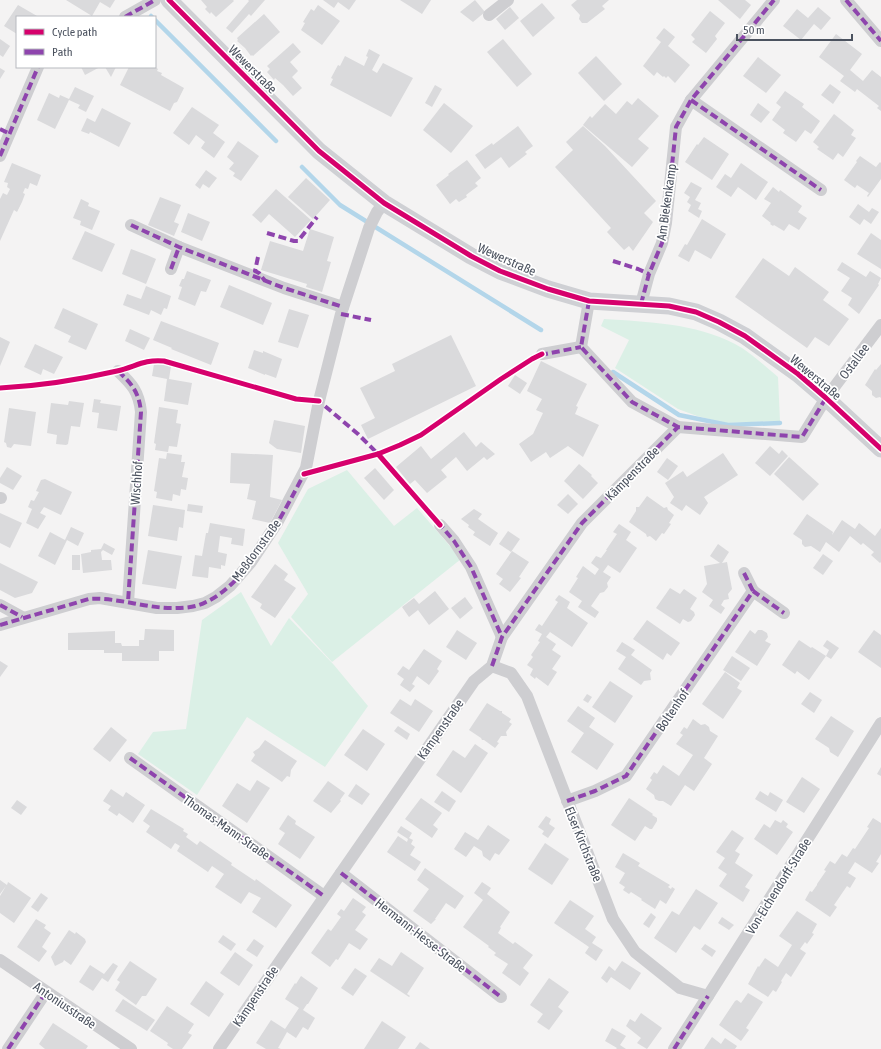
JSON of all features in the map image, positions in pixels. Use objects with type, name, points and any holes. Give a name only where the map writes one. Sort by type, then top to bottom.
[{"type":"main road","name":"Wewerstraße","points":[[169,0],[319,151],[384,203],[460,249],[500,270],[548,289],[589,301],[669,306],[696,312],[719,322],[752,341],[798,374],[881,449]]},
{"type":"street","points":[[127,16],[155,0]]},
{"type":"street","points":[[489,15],[508,0]]},
{"type":"street","name":"Am Biekenkamp","points":[[641,304],[649,274],[662,243],[666,223],[676,127],[691,100],[774,0]]},
{"type":"street","points":[[846,0],[881,42]]},
{"type":"street","points":[[0,156],[5,132],[37,68]]},
{"type":"street","points":[[691,100],[822,190]]},
{"type":"street","name":"Meßdornstraße","points":[[0,625],[22,617],[89,599],[100,598],[157,608],[193,606],[205,603],[216,597],[230,586],[251,562],[277,523],[306,468],[319,401],[343,307],[372,223],[384,203]]},
{"type":"street","points":[[130,225],[180,247],[284,288],[343,307]]},
{"type":"street","points":[[170,269],[180,247]]},
{"type":"street","points":[[582,347],[589,301]]},
{"type":"street","name":"Ostallee","points":[[826,398],[881,324]]},
{"type":"street","points":[[542,354],[582,347]]},
{"type":"street","points":[[582,347],[632,402],[678,427],[802,437],[826,398]]},
{"type":"street","name":"Wischhof","points":[[118,371],[135,388],[140,401],[141,412],[128,602]]},
{"type":"street","name":"Kämpenstraße","points":[[219,1049],[474,681],[492,666],[502,637],[582,523],[678,427]]},
{"type":"street","points":[[440,524],[472,567],[502,637]]},
{"type":"street","points":[[744,573],[754,591],[784,613]]},
{"type":"street","name":"Boltenhof","points":[[567,801],[594,791],[626,776],[754,591]]},
{"type":"street","points":[[0,605],[22,617]]},
{"type":"street","name":"Elser Kirchstraße","points":[[492,666],[511,673],[527,696],[614,919],[635,952],[680,988],[708,996]]},
{"type":"street","name":"Von-Eichendorff-Straße","points":[[674,1049],[881,722]]},
{"type":"street","name":"Thomas-Mann-Straße","points":[[130,758],[324,896]]},
{"type":"street","name":"Hermann-Hesse-Straße","points":[[341,873],[501,997]]},
{"type":"street","name":"Antoniusstraße","points":[[0,960],[131,1049]]},
{"type":"street","points":[[8,1049],[46,992]]},
{"type":"green space","points":[[604,319],[654,323],[688,328],[720,337],[735,344],[757,359],[778,377],[780,421],[726,423],[697,416],[678,409],[615,368],[629,340],[601,326]]},
{"type":"green space","points":[[347,470],[394,526],[417,508],[461,559],[332,662],[291,617],[308,594],[278,543],[308,489]]},
{"type":"green space","points":[[241,592],[271,646],[289,618],[334,665],[368,706],[325,767],[247,717],[197,795],[138,754],[153,732],[186,729],[202,620]]},
{"type":"building","points":[[66,0],[115,0],[110,8],[100,2],[92,16]]},
{"type":"building","points":[[201,0],[234,1],[216,17],[205,9],[207,7]]},
{"type":"building","points":[[248,0],[265,0],[251,16],[249,14],[232,33],[226,28],[249,1]]},
{"type":"building","points":[[323,0],[356,0],[349,10],[338,2],[334,8]]},
{"type":"building","points":[[400,0],[431,0],[422,14]]},
{"type":"building","points":[[475,0],[485,12],[473,22],[460,12]]},
{"type":"building","points":[[577,0],[609,0],[602,6],[605,9],[587,23],[582,23],[579,19],[580,15],[571,5]]},
{"type":"building","points":[[718,0],[745,0],[751,5],[740,19]]},
{"type":"building","points":[[542,3],[555,18],[533,37],[520,21]]},
{"type":"building","points":[[18,5],[37,16],[16,16],[16,33],[4,26]]},
{"type":"building","points":[[318,5],[340,21],[322,45],[301,30],[305,23],[303,22],[311,9],[314,11]]},
{"type":"building","points":[[510,7],[519,18],[505,30],[496,19]]},
{"type":"building","points":[[818,7],[831,18],[821,30],[814,24],[801,40],[783,26],[797,9],[808,18]]},
{"type":"building","points":[[710,11],[725,23],[715,36],[717,39],[706,53],[692,42],[695,39],[691,35]]},
{"type":"building","points":[[264,14],[280,32],[253,56],[251,56],[237,41],[237,38]]},
{"type":"building","points":[[664,28],[675,37],[668,46],[690,65],[675,83],[668,76],[666,78],[664,76],[663,77],[657,72],[654,76],[643,66],[661,42],[656,38]]},
{"type":"building","points":[[836,34],[862,54],[850,70],[863,81],[872,70],[881,77],[881,111],[877,108],[879,106],[857,89],[855,92],[840,81],[844,76],[819,57]]},
{"type":"building","points":[[0,39],[10,46],[3,57],[0,55]]},
{"type":"building","points":[[503,39],[532,74],[517,87],[487,52]]},
{"type":"building","points":[[293,43],[301,52],[290,62],[298,71],[292,77],[302,88],[293,96],[283,85],[275,78],[274,80],[267,72],[270,69],[267,66]]},
{"type":"building","points":[[369,49],[380,55],[372,70],[377,73],[383,63],[413,78],[391,117],[330,85],[333,79],[331,78],[345,56],[364,66],[368,57],[366,56]]},
{"type":"building","points":[[596,56],[622,84],[604,101],[578,73]]},
{"type":"building","points":[[758,57],[781,75],[766,93],[743,76]]},
{"type":"building","points":[[0,68],[5,71],[0,79]]},
{"type":"building","points":[[82,68],[98,68],[85,75]]},
{"type":"building","points":[[106,68],[116,68],[111,77]]},
{"type":"building","points":[[128,68],[156,68],[158,69],[157,71],[162,73],[161,75],[184,88],[177,102],[174,103],[170,111],[120,85]]},
{"type":"building","points":[[830,84],[841,92],[833,104],[821,95]]},
{"type":"building","points":[[435,85],[442,89],[432,107],[425,103]]},
{"type":"building","points":[[75,87],[94,96],[86,112],[78,108],[80,105],[69,100],[55,129],[37,120],[49,93],[59,98],[60,95],[69,99]]},
{"type":"building","points":[[785,91],[804,104],[802,107],[820,121],[811,134],[805,130],[796,142],[783,133],[785,130],[772,120],[781,107],[776,103]]},
{"type":"building","points":[[638,98],[659,116],[638,139],[649,148],[632,167],[583,125],[590,116],[592,118],[605,104],[616,114],[627,101],[632,105]]},
{"type":"building","points":[[444,103],[473,126],[451,153],[423,130]]},
{"type":"building","points":[[758,103],[770,112],[761,123],[750,115]]},
{"type":"building","points":[[192,107],[219,125],[213,133],[225,142],[214,158],[201,148],[205,142],[196,135],[189,145],[173,133]]},
{"type":"building","points":[[102,108],[131,123],[119,147],[90,132],[89,134],[81,131],[87,118],[95,122]]},
{"type":"building","points":[[834,114],[854,130],[851,135],[856,138],[843,157],[838,153],[833,160],[817,149],[819,147],[813,142]]},
{"type":"building","points":[[518,126],[533,146],[525,152],[527,154],[509,168],[501,157],[485,169],[475,155],[492,143],[493,145]]},
{"type":"building","points":[[583,126],[605,146],[656,201],[644,213],[653,222],[633,251],[629,246],[624,250],[607,232],[611,228],[555,167],[573,150],[566,142]]},
{"type":"building","points":[[704,137],[729,154],[712,180],[685,162],[697,144],[698,145]]},
{"type":"building","points":[[238,141],[259,156],[241,181],[233,176],[235,173],[229,169],[234,163],[227,157]]},
{"type":"building","points":[[860,156],[876,167],[880,162],[881,163],[881,179],[868,197],[867,196],[869,193],[857,185],[855,188],[844,180]]},
{"type":"building","points":[[467,160],[481,178],[475,183],[478,186],[466,195],[467,197],[459,202],[456,199],[450,204],[436,185]]},
{"type":"building","points":[[12,163],[41,175],[37,186],[30,183],[28,189],[25,188],[23,193],[25,194],[22,202],[17,212],[14,210],[0,241],[0,199],[3,193],[7,195],[10,189],[7,187],[8,183],[4,182]]},
{"type":"building","points":[[741,163],[768,182],[756,200],[738,187],[731,197],[716,187],[725,174],[731,178]]},
{"type":"building","points":[[206,170],[217,178],[209,188],[203,184],[200,189],[195,185]]},
{"type":"building","points":[[306,178],[330,200],[313,219],[288,197]]},
{"type":"building","points":[[691,182],[702,188],[695,200],[701,203],[698,209],[702,211],[699,218],[688,211],[691,205],[687,202],[690,197],[684,193]]},
{"type":"building","points":[[773,187],[779,192],[780,190],[802,206],[798,212],[807,218],[799,230],[789,224],[784,231],[770,224],[771,223],[762,216],[771,203],[764,199]]},
{"type":"building","points":[[276,189],[311,220],[295,237],[269,214],[261,223],[252,215]]},
{"type":"building","points":[[160,197],[181,205],[174,222],[179,224],[174,236],[148,225]]},
{"type":"building","points":[[81,199],[89,203],[88,206],[100,211],[92,230],[80,225],[81,221],[73,218]]},
{"type":"building","points":[[858,204],[869,212],[872,208],[879,212],[871,224],[864,219],[860,225],[849,217]]},
{"type":"building","points":[[188,213],[210,222],[202,241],[181,232]]},
{"type":"building","points":[[702,219],[726,234],[711,259],[695,250],[689,262],[678,256],[685,244],[687,245]]},
{"type":"building","points":[[310,229],[334,237],[327,261],[331,262],[322,292],[306,287],[307,284],[261,270],[270,241],[303,251]]},
{"type":"building","points":[[85,231],[115,244],[102,272],[72,259]]},
{"type":"building","points":[[871,233],[881,240],[881,269],[857,254]]},
{"type":"building","points":[[131,249],[156,259],[146,284],[122,274]]},
{"type":"building","points":[[763,258],[789,276],[795,267],[829,292],[823,300],[849,319],[829,346],[815,337],[807,348],[735,297]]},
{"type":"building","points":[[842,262],[866,277],[870,271],[881,278],[878,284],[879,285],[859,314],[848,305],[852,298],[841,291],[850,278],[837,270]]},
{"type":"building","points":[[187,271],[211,280],[206,292],[201,291],[195,306],[178,299],[182,287],[179,286]]},
{"type":"building","points":[[229,285],[272,303],[263,325],[220,307]]},
{"type":"building","points":[[146,286],[171,296],[167,309],[164,308],[161,315],[151,310],[149,315],[123,305],[127,294],[141,299]]},
{"type":"building","points":[[63,308],[98,324],[86,350],[68,342],[71,336],[54,328]]},
{"type":"building","points":[[289,309],[309,315],[298,348],[278,342]]},
{"type":"building","points":[[161,321],[219,343],[211,365],[153,340]]},
{"type":"building","points":[[130,329],[150,338],[144,350],[125,341]]},
{"type":"building","points":[[451,335],[476,386],[368,439],[361,425],[375,418],[360,388],[395,371],[392,364]]},
{"type":"building","points":[[0,337],[10,342],[0,366]]},
{"type":"building","points":[[35,344],[63,357],[54,374],[43,369],[41,375],[24,367]]},
{"type":"building","points":[[254,350],[263,353],[263,351],[282,359],[276,378],[248,368]]},
{"type":"building","points":[[541,361],[587,384],[576,406],[578,407],[575,414],[599,425],[583,457],[568,446],[550,458],[546,452],[531,462],[519,444],[533,434],[543,413],[536,410],[542,399],[527,391]]},
{"type":"building","points":[[159,363],[171,366],[169,379],[192,383],[188,405],[164,401],[167,379],[152,376],[154,364]]},
{"type":"building","points":[[881,364],[881,398],[876,398],[872,395],[872,391],[865,385],[875,369],[876,370]]},
{"type":"building","points":[[515,375],[527,383],[520,394],[508,386]]},
{"type":"building","points":[[94,399],[101,400],[100,403],[121,406],[117,431],[97,428],[99,413],[92,412]]},
{"type":"building","points":[[69,401],[84,403],[80,427],[71,426],[68,444],[56,444],[57,435],[47,433],[51,403],[68,405]]},
{"type":"building","points":[[159,407],[178,410],[176,423],[181,424],[177,447],[169,446],[168,452],[155,450],[156,444],[154,443]]},
{"type":"building","points":[[9,408],[36,412],[31,446],[14,444],[11,448],[7,447],[6,443],[4,442]]},
{"type":"building","points":[[274,420],[305,426],[301,453],[277,449],[269,443]]},
{"type":"building","points":[[464,432],[476,447],[481,442],[495,454],[487,460],[484,457],[467,471],[456,457],[441,470],[447,477],[427,493],[415,480],[410,484],[396,467],[421,446],[431,459]]},
{"type":"building","points":[[770,446],[779,454],[782,450],[788,456],[770,476],[755,463]]},
{"type":"building","points":[[167,453],[182,455],[181,462],[185,462],[182,477],[188,478],[186,490],[181,489],[180,496],[173,494],[172,501],[156,498],[157,492],[154,491],[159,458],[166,459]]},
{"type":"building","points":[[231,453],[273,455],[270,497],[282,500],[270,523],[252,519],[256,501],[247,499],[250,484],[230,483]]},
{"type":"building","points":[[723,453],[738,475],[704,497],[708,503],[700,515],[686,505],[682,511],[670,503],[674,497],[665,483],[683,471],[687,477]]},
{"type":"building","points":[[789,457],[819,484],[803,501],[774,474]]},
{"type":"building","points":[[667,458],[678,466],[668,480],[657,472]]},
{"type":"building","points":[[579,464],[592,475],[591,476],[598,483],[583,499],[564,481]]},
{"type":"building","points":[[7,467],[22,476],[13,490],[0,483],[0,478]]},
{"type":"building","points":[[375,468],[394,490],[384,500],[364,478]]},
{"type":"building","points":[[45,479],[72,492],[61,515],[44,507],[40,513],[46,516],[38,529],[26,523],[32,509],[28,507],[31,500],[34,501],[39,492],[36,491],[41,480]]},
{"type":"building","points":[[568,494],[578,504],[568,514],[557,505]]},
{"type":"building","points":[[647,496],[664,508],[667,507],[668,510],[674,515],[669,523],[671,524],[664,534],[662,533],[656,541],[650,536],[647,537],[646,534],[629,522],[636,511],[636,507],[639,507]]},
{"type":"building","points":[[188,504],[203,506],[202,513],[187,511]]},
{"type":"building","points":[[153,505],[185,510],[183,528],[179,527],[177,541],[148,536]]},
{"type":"building","points":[[474,509],[482,514],[478,519],[498,533],[490,546],[473,535],[475,532],[461,519]]},
{"type":"building","points":[[0,513],[22,523],[10,548],[0,543]]},
{"type":"building","points":[[807,514],[833,532],[832,535],[842,520],[855,529],[859,523],[875,536],[881,528],[881,562],[880,563],[871,555],[874,552],[863,543],[861,545],[850,536],[839,552],[826,542],[820,552],[811,546],[805,547],[802,544],[802,540],[793,534]]},
{"type":"building","points":[[210,523],[245,529],[243,546],[231,544],[232,538],[220,536],[218,552],[227,554],[225,566],[221,565],[221,569],[209,567],[208,578],[192,576],[195,555],[202,556],[206,533],[208,533]]},
{"type":"building","points":[[619,524],[631,532],[626,540],[637,548],[620,573],[608,565],[603,572],[611,577],[607,583],[608,587],[604,592],[600,593],[591,606],[599,612],[595,618],[578,607],[582,601],[569,592],[578,578],[576,577],[583,566],[595,575],[599,569],[591,563],[596,556],[601,558],[607,550],[617,534],[613,532]]},
{"type":"building","points":[[71,527],[84,533],[78,546],[67,540],[55,565],[38,556],[50,532],[65,540]]},
{"type":"building","points":[[508,531],[520,539],[511,552],[499,544]]},
{"type":"building","points":[[104,543],[115,549],[112,555],[103,550],[101,552],[102,560],[111,560],[112,570],[83,573],[81,554],[91,552],[91,550],[101,549]]},
{"type":"building","points":[[718,544],[729,552],[722,563],[727,562],[732,589],[728,594],[729,599],[724,600],[721,605],[725,608],[721,614],[709,606],[713,600],[702,592],[707,584],[704,566],[720,563],[710,556]]},
{"type":"building","points":[[148,550],[182,556],[176,589],[142,584]]},
{"type":"building","points":[[512,551],[529,562],[519,577],[521,578],[510,592],[499,584],[503,579],[496,574]]},
{"type":"building","points":[[823,554],[833,561],[823,575],[813,568]]},
{"type":"building","points":[[72,555],[80,555],[80,570],[72,570]]},
{"type":"building","points":[[0,563],[38,582],[32,593],[15,598],[0,590]]},
{"type":"building","points":[[275,564],[288,574],[284,580],[296,588],[275,618],[260,608],[262,604],[251,597]]},
{"type":"building","points":[[670,588],[680,594],[684,589],[697,598],[690,609],[695,615],[691,621],[688,622],[683,619],[680,624],[656,608]]},
{"type":"building","points":[[435,591],[449,609],[429,625],[418,610],[409,617],[402,607],[414,598],[419,604]]},
{"type":"building","points":[[559,595],[570,602],[567,608],[588,623],[572,647],[550,632],[546,637],[556,644],[552,650],[561,656],[552,669],[557,672],[548,686],[536,677],[535,679],[530,675],[533,669],[527,665],[533,657],[531,655],[540,642],[538,641],[542,634],[535,630],[539,624],[542,626],[558,602],[555,600]]},
{"type":"building","points":[[465,597],[473,608],[460,619],[451,608]]},
{"type":"building","points":[[647,620],[680,643],[671,656],[667,653],[663,660],[633,639]]},
{"type":"building","points":[[145,629],[174,630],[174,651],[159,651],[159,661],[122,661],[122,653],[104,653],[104,650],[68,650],[68,633],[115,631],[115,643],[121,643],[122,646],[139,646],[139,640],[144,640]]},
{"type":"building","points":[[457,630],[477,643],[466,660],[446,647]]},
{"type":"building","points":[[750,630],[755,634],[758,630],[762,630],[767,633],[768,637],[765,641],[771,644],[757,666],[735,652]]},
{"type":"building","points":[[874,630],[881,635],[881,668],[858,652]]},
{"type":"building","points":[[799,640],[826,656],[809,680],[797,671],[795,674],[782,665]]},
{"type":"building","points":[[827,640],[839,648],[831,659],[826,656],[829,650],[823,646]]},
{"type":"building","points":[[622,642],[635,650],[631,655],[652,670],[650,673],[651,680],[644,681],[641,685],[618,669],[626,657],[616,651]]},
{"type":"building","points":[[424,649],[442,661],[437,669],[439,671],[429,685],[417,676],[412,684],[415,686],[410,692],[400,685],[404,679],[397,674],[403,666],[409,670]]},
{"type":"building","points":[[732,656],[750,668],[741,681],[723,670]]},
{"type":"building","points":[[0,661],[8,666],[0,677]]},
{"type":"building","points":[[725,672],[740,683],[737,688],[742,691],[723,719],[702,704]]},
{"type":"building","points":[[610,681],[633,696],[615,723],[592,707]]},
{"type":"building","points":[[810,692],[822,700],[814,713],[801,704]]},
{"type":"building","points":[[587,694],[592,697],[588,703],[583,700]]},
{"type":"building","points":[[400,699],[411,706],[415,699],[433,711],[419,732],[390,713]]},
{"type":"building","points":[[487,703],[502,711],[502,713],[511,719],[509,722],[512,724],[506,732],[507,736],[501,736],[497,742],[499,743],[495,748],[469,730]]},
{"type":"building","points":[[578,706],[595,718],[589,727],[614,744],[597,770],[571,752],[584,733],[567,721]]},
{"type":"building","points":[[831,716],[854,731],[838,757],[830,752],[829,748],[815,739]]},
{"type":"building","points":[[693,719],[701,725],[705,724],[709,727],[710,731],[718,736],[704,758],[712,764],[694,791],[685,785],[671,806],[663,801],[655,799],[654,795],[646,789],[652,780],[650,778],[654,772],[657,774],[663,765],[679,776],[693,755],[676,744],[683,735],[680,733],[684,727],[687,729]]},
{"type":"building","points":[[398,726],[410,734],[407,740],[394,731]]},
{"type":"building","points":[[111,727],[127,740],[110,762],[93,749]]},
{"type":"building","points":[[363,729],[385,744],[367,771],[344,755]]},
{"type":"building","points":[[265,740],[297,761],[291,770],[290,777],[287,776],[282,782],[251,761],[255,755],[253,752],[259,748]]},
{"type":"building","points":[[475,744],[488,753],[461,793],[436,775],[453,750],[465,758]]},
{"type":"building","points":[[881,767],[881,776],[877,774]]},
{"type":"building","points":[[802,777],[820,789],[804,813],[786,802]]},
{"type":"building","points":[[257,780],[270,788],[247,823],[222,806],[237,783],[250,791]]},
{"type":"building","points":[[328,781],[345,793],[340,800],[341,801],[331,813],[313,801]]},
{"type":"building","points":[[356,784],[370,794],[362,805],[348,796]]},
{"type":"building","points":[[111,789],[123,797],[126,792],[145,805],[133,823],[119,813],[117,816],[108,810],[111,806],[103,801]]},
{"type":"building","points":[[442,791],[456,801],[449,812],[434,802]]},
{"type":"building","points":[[760,791],[768,796],[770,792],[783,800],[776,812],[755,799]]},
{"type":"building","points":[[421,798],[442,813],[433,825],[438,829],[432,838],[405,819]]},
{"type":"building","points":[[629,798],[657,818],[657,821],[652,829],[645,826],[635,841],[611,825]]},
{"type":"building","points":[[17,800],[27,807],[21,815],[11,808]]},
{"type":"building","points":[[151,809],[184,829],[183,831],[188,834],[186,837],[197,845],[200,841],[232,863],[231,865],[255,881],[256,879],[292,905],[276,928],[252,912],[261,898],[249,892],[241,904],[215,887],[224,874],[212,866],[208,872],[177,851],[180,846],[175,843],[171,849],[146,832],[150,826],[143,821]]},
{"type":"building","points":[[288,815],[296,821],[295,824],[315,837],[300,859],[278,844],[285,833],[279,829]]},
{"type":"building","points":[[546,816],[551,819],[549,824],[555,828],[548,838],[542,834],[544,831],[538,827]]},
{"type":"building","points":[[873,818],[881,823],[881,854],[876,862],[879,863],[872,873],[855,862],[848,873],[856,878],[850,888],[847,886],[834,905],[837,907],[830,917],[805,900],[810,891],[812,892],[826,871],[824,870],[830,861],[835,864],[842,854],[847,857],[853,848],[855,849],[869,828],[867,827]]},
{"type":"building","points":[[775,820],[781,823],[783,820],[788,824],[786,827],[793,832],[777,855],[754,839],[764,824],[770,828]]},
{"type":"building","points":[[488,825],[510,840],[499,855],[495,853],[490,861],[483,856],[482,851],[474,846],[466,857],[454,849],[465,832],[478,840]]},
{"type":"building","points":[[401,826],[412,833],[409,838],[413,840],[411,844],[415,847],[410,855],[421,862],[415,871],[387,852],[398,836],[407,842],[408,839],[397,832]]},
{"type":"building","points":[[732,830],[744,838],[735,851],[740,854],[735,863],[753,875],[745,887],[750,890],[743,902],[719,886],[727,874],[718,868],[725,858],[716,852]]},
{"type":"building","points":[[545,843],[569,859],[552,885],[528,869]]},
{"type":"building","points":[[623,853],[640,863],[638,866],[670,885],[668,887],[675,889],[666,904],[660,900],[655,909],[631,892],[629,894],[623,890],[625,887],[619,883],[625,873],[615,867]]},
{"type":"building","points":[[425,868],[464,896],[455,909],[446,903],[431,924],[413,911],[429,889],[417,880]]},
{"type":"building","points":[[0,880],[7,885],[8,882],[31,898],[14,923],[0,913],[0,896],[6,886],[0,894]]},
{"type":"building","points":[[482,882],[491,888],[487,894],[510,912],[500,927],[501,928],[498,933],[513,944],[515,942],[533,955],[523,968],[529,973],[520,986],[502,973],[508,964],[494,955],[496,953],[488,947],[489,946],[463,927],[483,900],[474,893]]},
{"type":"building","points":[[696,889],[718,903],[700,930],[694,926],[676,953],[654,938],[672,911],[679,915]]},
{"type":"building","points":[[41,893],[48,898],[38,912],[31,907]]},
{"type":"building","points":[[353,898],[366,907],[362,912],[366,915],[355,930],[368,939],[360,950],[349,943],[338,960],[336,959],[330,967],[311,953],[328,929],[331,931],[341,917],[337,914],[341,909],[344,911]]},
{"type":"building","points":[[570,900],[594,916],[585,929],[596,937],[592,943],[603,950],[596,961],[585,953],[589,947],[554,923]]},
{"type":"building","points":[[797,911],[817,924],[812,933],[814,934],[807,944],[805,942],[800,949],[806,953],[791,977],[786,973],[776,992],[773,990],[768,997],[748,984],[758,966],[759,967],[765,958],[778,967],[792,945],[779,936]]},
{"type":"building","points":[[651,913],[656,917],[649,928],[643,924]]},
{"type":"building","points":[[722,917],[734,925],[729,930],[718,923]]},
{"type":"building","points":[[36,919],[46,925],[44,928],[51,933],[42,947],[47,951],[39,962],[17,947]]},
{"type":"building","points":[[69,930],[75,934],[76,932],[85,939],[86,942],[71,965],[64,960],[55,966],[51,957]]},
{"type":"building","points":[[223,935],[236,944],[231,951],[218,942]]},
{"type":"building","points":[[254,939],[264,946],[257,957],[246,950]]},
{"type":"building","points":[[705,944],[716,951],[712,957],[701,949]]},
{"type":"building","points":[[235,952],[253,965],[239,986],[220,973]]},
{"type":"building","points":[[401,952],[424,968],[407,994],[410,996],[409,997],[370,971],[379,958],[392,966]]},
{"type":"building","points":[[130,961],[157,979],[146,996],[142,996],[136,1005],[115,990],[120,982],[117,980]]},
{"type":"building","points":[[622,961],[641,973],[630,990],[611,977],[607,983],[601,978],[609,966],[615,971]]},
{"type":"building","points":[[113,963],[118,966],[108,982],[102,978],[93,991],[79,982],[90,965],[104,974]]},
{"type":"building","points":[[355,968],[367,976],[353,996],[341,988]]},
{"type":"building","points":[[301,976],[318,988],[303,1010],[315,1018],[308,1030],[303,1027],[296,1038],[287,1032],[278,1048],[281,1049],[266,1049],[256,1043],[271,1020],[285,1029],[299,1008],[285,999]]},
{"type":"building","points":[[549,978],[569,992],[558,1007],[563,1011],[549,1030],[537,1022],[543,1014],[530,1005]]},
{"type":"building","points":[[206,981],[224,994],[209,1017],[190,1004]]},
{"type":"building","points":[[748,993],[763,1002],[746,1028],[749,1030],[741,1041],[719,1025],[735,1001],[737,1000],[741,1003]]},
{"type":"building","points":[[123,999],[155,1020],[147,1031],[115,1011]]},
{"type":"building","points":[[167,1006],[194,1024],[188,1033],[192,1035],[182,1049],[173,1049],[167,1045],[168,1043],[150,1031]]},
{"type":"building","points":[[641,1013],[662,1028],[647,1049],[637,1043],[641,1038],[626,1026],[630,1019],[635,1022]]},
{"type":"building","points":[[382,1021],[406,1037],[398,1049],[364,1049]]},
{"type":"building","points":[[53,1023],[88,1046],[86,1049],[45,1049],[39,1044]]},
{"type":"building","points":[[612,1028],[626,1036],[620,1045],[626,1049],[616,1049],[617,1048],[605,1041]]},
{"type":"building","points":[[712,1037],[721,1044],[725,1038],[737,1046],[735,1049],[704,1049]]},
{"type":"building","points":[[420,1042],[430,1049],[415,1049]]},
{"type":"waterway","points":[[156,21],[276,141]]},
{"type":"waterway","points":[[302,167],[340,205],[541,330]]},
{"type":"waterway","points":[[613,372],[679,415],[728,425],[780,423]]},
{"type":"marked path","points":[[127,16],[155,0]]},
{"type":"marked path","points":[[641,304],[649,274],[662,243],[666,223],[676,127],[691,100],[774,0]]},
{"type":"marked path","points":[[846,0],[881,41]]},
{"type":"marked path","points":[[0,156],[38,68]]},
{"type":"marked path","points":[[691,100],[821,190]]},
{"type":"marked path","points":[[0,129],[10,134]]},
{"type":"marked path","points":[[267,233],[298,241],[317,217]]},
{"type":"marked path","points":[[131,225],[179,247],[284,288],[343,307]]},
{"type":"marked path","points":[[171,269],[179,247]]},
{"type":"marked path","points":[[258,257],[255,271],[259,273],[265,281]]},
{"type":"marked path","points":[[613,261],[649,274]]},
{"type":"marked path","points":[[589,301],[581,347],[632,402],[678,427],[802,437],[826,398]]},
{"type":"marked path","points":[[341,314],[371,320]]},
{"type":"marked path","points":[[540,355],[581,347]]},
{"type":"marked path","points":[[118,371],[127,380],[137,394],[141,412],[128,602]]},
{"type":"marked path","points":[[315,401],[319,401],[358,434],[380,456]]},
{"type":"marked path","points":[[492,666],[502,637],[582,523],[678,427]]},
{"type":"marked path","points":[[0,625],[89,599],[111,600],[165,608],[191,607],[206,602],[221,593],[236,580],[250,564],[275,527],[304,474],[306,473]]},
{"type":"marked path","points":[[438,522],[454,541],[471,567],[502,637]]},
{"type":"marked path","points":[[744,573],[753,591]]},
{"type":"marked path","points":[[567,801],[595,791],[626,776],[753,591],[784,613]]},
{"type":"marked path","points":[[0,605],[22,617]]},
{"type":"marked path","points":[[130,758],[324,896]]},
{"type":"marked path","points":[[341,873],[501,997]]},
{"type":"marked path","points":[[8,1049],[46,992]]},
{"type":"marked path","points":[[674,1049],[708,996]]},
{"type":"cycle path","points":[[169,0],[319,151],[384,203],[471,256],[500,271],[548,289],[589,301],[669,306],[696,312],[719,322],[745,336],[798,374],[881,449]]},
{"type":"cycle path","points":[[304,474],[378,454],[421,435],[501,379],[542,354]]},
{"type":"cycle path","points":[[0,388],[73,380],[117,371],[145,362],[164,361],[296,399],[319,401]]},
{"type":"cycle path","points":[[378,454],[440,525]]}]
